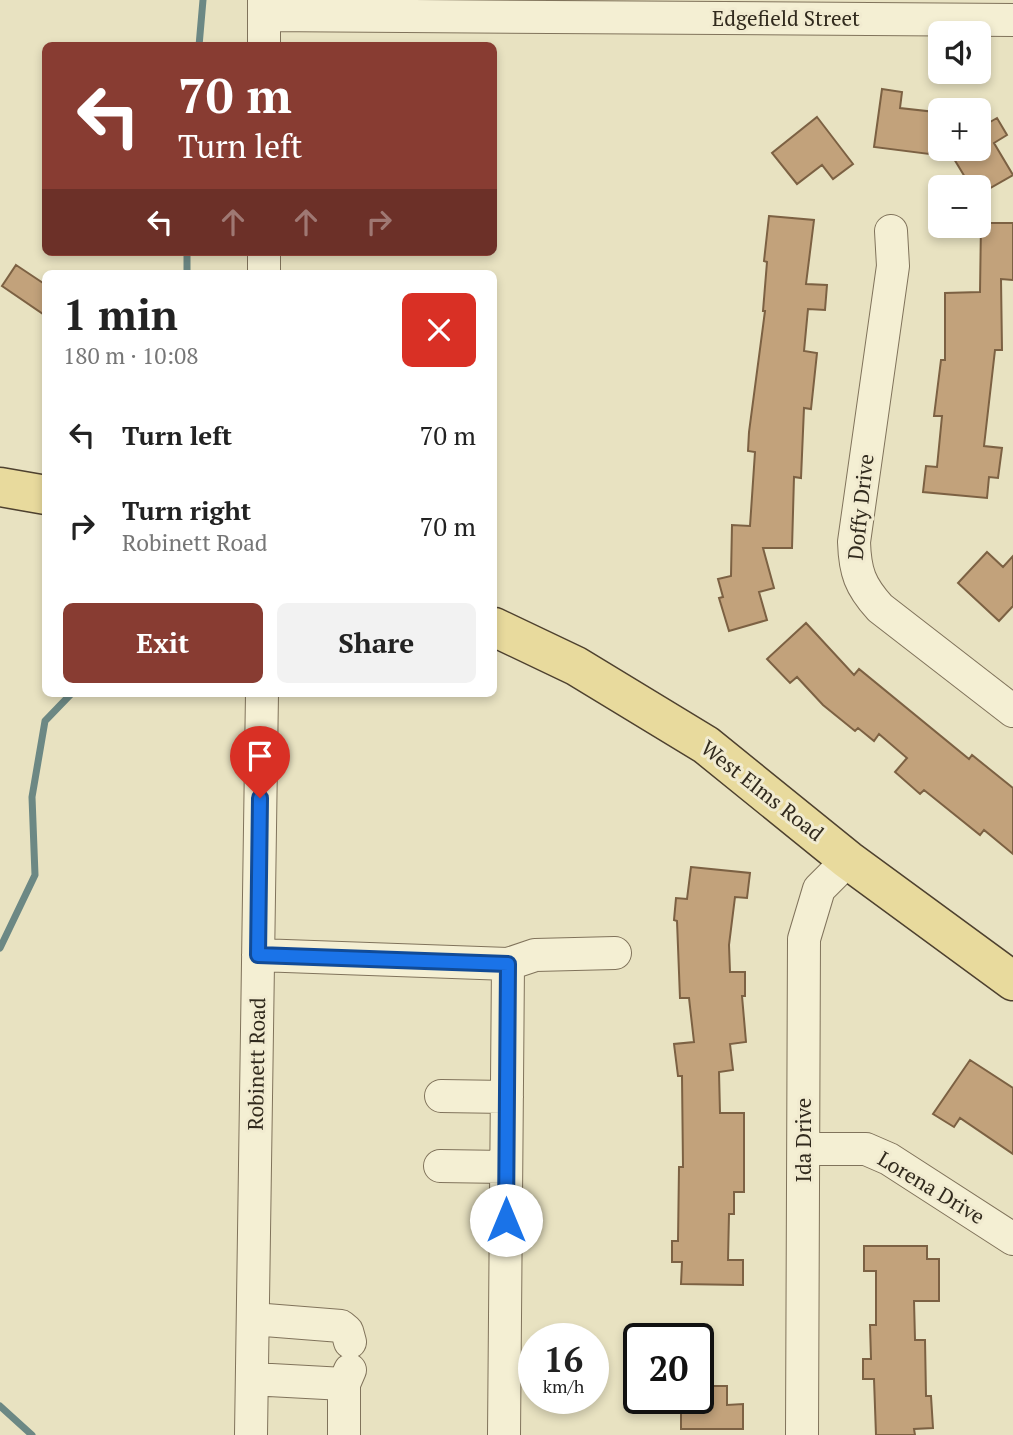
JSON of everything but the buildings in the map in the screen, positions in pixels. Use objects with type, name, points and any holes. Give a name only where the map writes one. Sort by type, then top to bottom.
[{"type":"main road","points":[[0,487],[42,494]]},
{"type":"main road","name":"West Elms Road","points":[[497,628],[576,666],[706,745],[848,860],[1013,981]]},
{"type":"street","name":"Edgefield Street","points":[[264,20],[1004,14]]},
{"type":"street","name":"Doffy Drive","points":[[891,231],[893,266],[854,542],[855,569],[866,593],[880,608],[1013,711]]},
{"type":"street","name":"Robinett Road","points":[[251,1435],[262,697]]},
{"type":"street","name":"Ida Drive","points":[[802,1435],[804,939],[819,889],[848,860]]},
{"type":"street","points":[[258,955],[508,964],[535,955],[615,953]]},
{"type":"street","points":[[505,1435],[508,964]]},
{"type":"street","points":[[441,1096],[507,1097]]},
{"type":"street","name":"Lorena Drive","points":[[804,1149],[866,1149],[889,1159],[1013,1239]]},
{"type":"street","points":[[440,1166],[506,1167]]},
{"type":"street","points":[[253,1319],[341,1326],[347,1332],[344,1435]]},
{"type":"street","points":[[252,1379],[348,1365]]},
{"type":"waterway","points":[[199,42],[203,0]]},
{"type":"waterway","points":[[187,256],[187,270]]},
{"type":"waterway","points":[[0,948],[35,875],[32,797],[45,721],[68,697]]},
{"type":"waterway","points":[[0,1406],[32,1435]]},
{"type":"route","points":[[260,798],[258,955],[508,964],[506,1220]]}]
